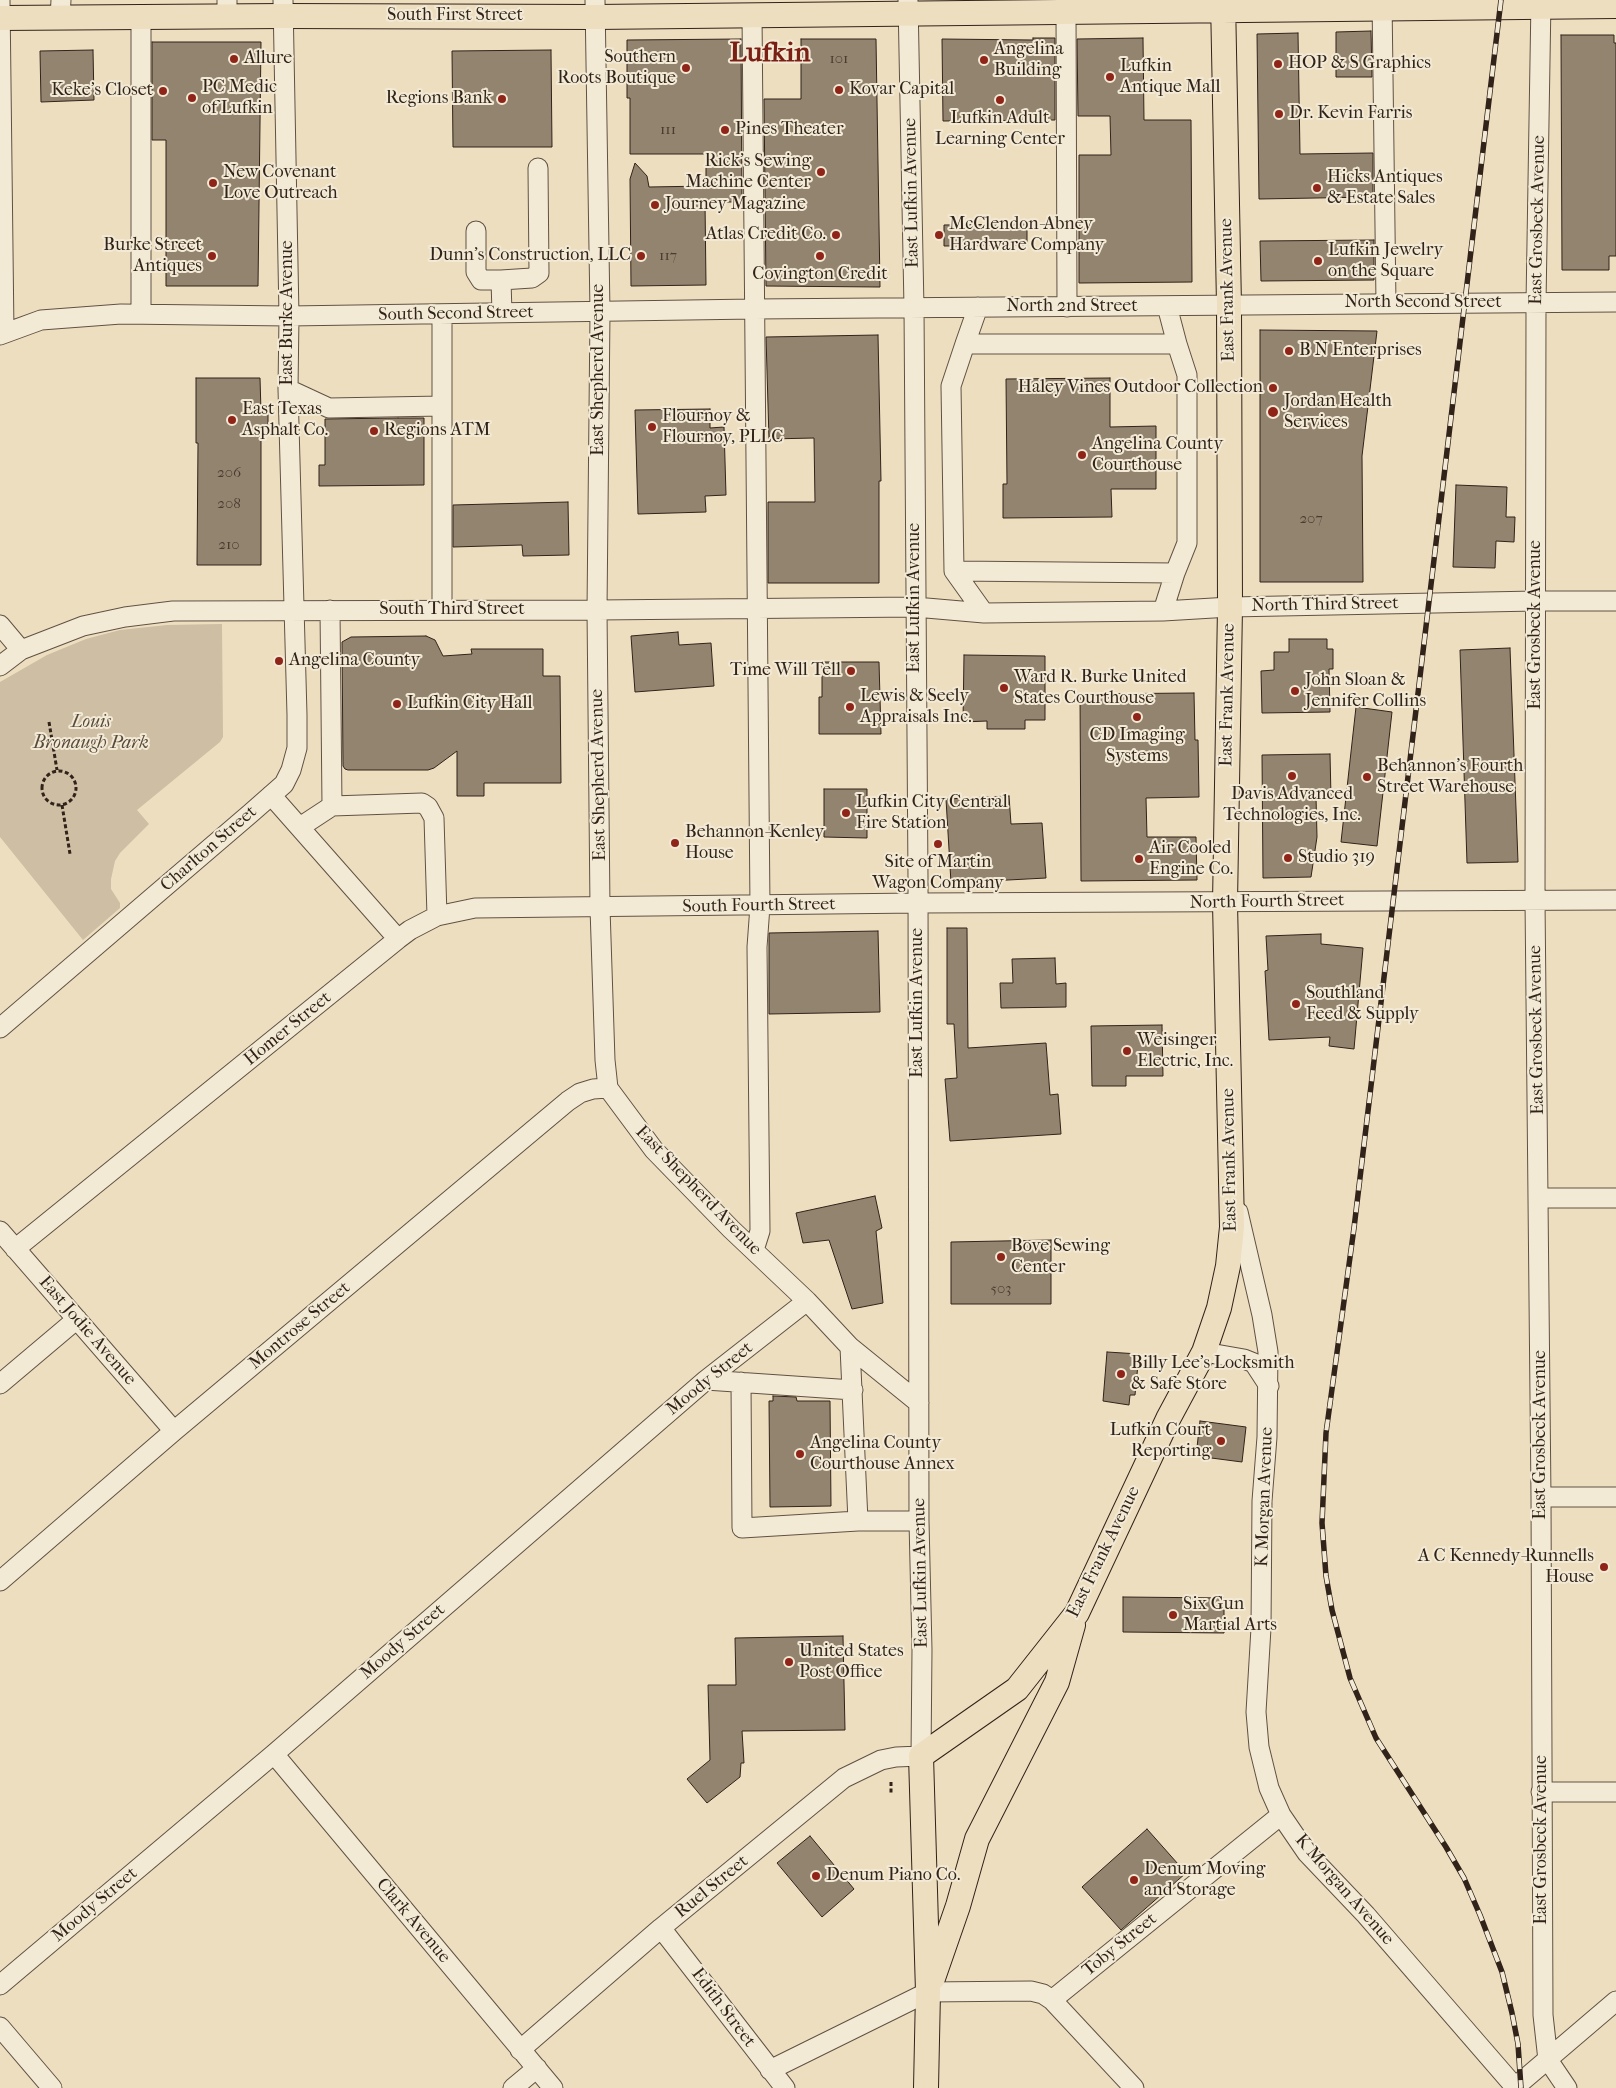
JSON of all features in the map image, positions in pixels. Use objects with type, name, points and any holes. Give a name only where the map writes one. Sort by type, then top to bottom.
[{"type":"main road","name":"South First Street","points":[[0,18],[60,9],[141,17],[227,8],[595,8],[752,14],[909,7],[1066,11],[1223,5],[1541,4],[1616,6]]},
{"type":"main road","name":"East Frank Avenue","points":[[921,1756],[1017,1689],[1076,1613],[1168,1419],[1204,1352],[1219,1308],[1228,1266],[1232,1227],[1226,903],[1230,607],[1229,306],[1223,5]]},
{"type":"main road","name":"East Lufkin Avenue","points":[[928,1992],[958,1906],[978,1839],[1057,1682],[1076,1613]]},
{"type":"main road","name":"East Lufkin Avenue","points":[[921,1756],[928,1992],[926,2088]]},
{"type":"street","points":[[0,0],[2,334]]},
{"type":"street","name":"East Grosbeck Avenue","points":[[1541,4],[1536,303],[1535,900],[1539,1198],[1543,2015],[1548,2060]]},
{"type":"street","points":[[1382,5],[1386,303]]},
{"type":"street","name":"East Lufkin Avenue","points":[[909,7],[914,308],[918,903],[919,1521],[922,1650],[921,1756]]},
{"type":"street","name":"East Burke Avenue","points":[[283,8],[293,610]]},
{"type":"street","name":"East Shepherd Avenue","points":[[595,8],[600,312],[597,610],[600,908],[605,1060],[608,1088],[654,1150],[807,1301],[850,1347],[920,1404]]},
{"type":"street","points":[[1066,11],[1067,307]]},
{"type":"street","points":[[752,14],[760,906],[757,946],[760,1231],[754,1250]]},
{"type":"street","points":[[141,17],[141,314]]},
{"type":"street","points":[[476,231],[476,272],[481,280],[532,278],[539,273],[538,168]]},
{"type":"street","points":[[501,280],[502,313]]},
{"type":"street","name":"North Second Street","points":[[1229,306],[1616,302]]},
{"type":"street","points":[[1163,611],[1187,542],[1186,375],[1167,306]]},
{"type":"street","name":"North 2nd Street","points":[[914,308],[1229,306]]},
{"type":"street","name":"South Second Street","points":[[2,334],[41,320],[122,314],[289,316],[914,308]]},
{"type":"street","points":[[978,308],[951,386],[954,571],[984,613]]},
{"type":"street","points":[[442,314],[442,610]]},
{"type":"street","points":[[965,344],[1177,344]]},
{"type":"street","points":[[288,388],[328,408],[442,406]]},
{"type":"street","points":[[954,571],[1175,573]]},
{"type":"street","name":"North Third Street","points":[[915,607],[984,613],[1163,611],[1230,607],[1536,601],[1616,601]]},
{"type":"street","name":"South Third Street","points":[[0,666],[21,650],[83,626],[125,616],[173,610],[597,610],[915,607]]},
{"type":"street","name":"Charlton Street","points":[[0,1028],[284,784],[291,770],[297,748],[293,610]]},
{"type":"street","points":[[330,610],[332,806]]},
{"type":"street","points":[[0,624],[21,650]]},
{"type":"street","points":[[271,795],[398,939]]},
{"type":"street","points":[[300,827],[332,806],[417,802],[428,807],[434,818],[437,916]]},
{"type":"street","name":"North Fourth Street","points":[[918,903],[1616,900]]},
{"type":"street","name":"South Fourth Street","points":[[600,908],[918,903]]},
{"type":"street","name":"Homer Street","points":[[15,1249],[410,930],[437,916],[475,908],[600,908]]},
{"type":"street","name":"Montrose Street","points":[[0,1581],[174,1431],[568,1101],[580,1093],[593,1089],[608,1088]]},
{"type":"street","name":"K Morgan Avenue","points":[[1232,1186],[1262,1316],[1268,1352],[1269,1386],[1262,1501],[1261,1628],[1256,1712],[1259,1747],[1269,1788],[1280,1815],[1307,1853],[1366,1915],[1514,2088]]},
{"type":"street","points":[[1539,1198],[1616,1198]]},
{"type":"street","name":"East Jodie Avenue","points":[[0,1230],[174,1431]]},
{"type":"street","name":"Moody Street","points":[[0,1985],[274,1754],[706,1380],[807,1301]]},
{"type":"street","points":[[0,1384],[77,1319]]},
{"type":"street","points":[[850,1347],[858,1521]]},
{"type":"street","points":[[1204,1352],[1244,1359],[1254,1364],[1269,1386]]},
{"type":"street","points":[[706,1380],[853,1390]]},
{"type":"street","points":[[741,1382],[742,1528],[858,1521],[919,1521]]},
{"type":"street","points":[[1541,1497],[1616,1497]]},
{"type":"street","name":"Clark Avenue","points":[[274,1754],[553,2088]]},
{"type":"street","name":"Ruel Street","points":[[520,2050],[661,1928],[844,1778],[881,1760],[921,1756]]},
{"type":"street","points":[[1541,1792],[1616,1792]]},
{"type":"street","name":"Toby Street","points":[[1052,2000],[1280,1815]]},
{"type":"street","name":"Edith Street","points":[[661,1928],[785,2088]]},
{"type":"street","points":[[770,2070],[928,1992],[1032,1991],[1043,1994],[1052,2000],[1134,2088]]},
{"type":"street","points":[[1514,2088],[1616,2001]]},
{"type":"street","points":[[0,2027],[49,2087]]},
{"type":"street","points":[[1548,2060],[1567,2088]]},
{"type":"street","points":[[513,2088],[537,2068]]},
{"type":"path","points":[[49,722],[57,770]]},
{"type":"path","points":[[57,770],[68,773],[73,777],[77,788],[73,799],[62,805],[52,804],[47,801],[42,791],[42,785],[47,776],[57,770]]},
{"type":"path","points":[[62,805],[70,854]]},
{"type":"path","points":[[891,1782],[891,1793]]},
{"type":"green space","name":"Louis Bronaugh Park","points":[[222,624],[223,737],[220,742],[137,810],[149,824],[120,853],[115,861],[111,889],[120,903],[120,908],[83,940],[0,837],[0,682],[47,655],[86,639],[120,630],[167,625]]},
{"type":"building","points":[[1371,31],[1372,77],[1336,77],[1336,32]]},
{"type":"building","points":[[1298,33],[1300,154],[1373,153],[1373,197],[1259,199],[1257,34]]},
{"type":"building","points":[[1561,35],[1614,35],[1614,43],[1616,43],[1616,256],[1609,256],[1609,270],[1562,270]]},
{"type":"building","points":[[1033,38],[1055,38],[1055,120],[943,121],[942,39],[1033,40]]},
{"type":"building","points":[[1143,38],[1144,120],[1191,120],[1192,282],[1079,283],[1079,155],[1111,155],[1110,116],[1078,116],[1077,39]]},
{"type":"building","points":[[741,39],[742,202],[705,202],[706,285],[631,286],[630,179],[635,163],[647,176],[649,187],[706,186],[706,154],[630,154],[630,98],[627,98],[627,40]]},
{"type":"building","points":[[801,39],[876,39],[880,287],[766,286],[764,99],[801,99]]},
{"type":"building","points":[[152,42],[261,42],[258,286],[166,286],[166,140],[152,140]]},
{"type":"building","points":[[93,50],[94,100],[41,102],[40,51]]},
{"type":"building","name":"Regions Bank","points":[[551,50],[552,147],[453,147],[452,51]]},
{"type":"building","points":[[1027,224],[1027,245],[944,246],[944,225]]},
{"type":"building","name":"Lufkin Jewelry on the Square","points":[[1374,240],[1374,280],[1261,281],[1260,241]]},
{"type":"building","points":[[1260,330],[1377,331],[1362,456],[1363,582],[1260,582]]},
{"type":"building","points":[[878,335],[881,481],[879,481],[879,583],[768,583],[768,502],[815,502],[814,438],[769,439],[766,337]]},
{"type":"building","points":[[196,378],[260,378],[261,412],[268,412],[268,427],[261,427],[261,565],[197,565],[198,443],[196,443]]},
{"type":"building","name":"Angelina County Courthouse","points":[[1110,378],[1110,427],[1156,426],[1156,489],[1111,489],[1112,517],[1003,518],[1003,484],[1007,484],[1006,379]]},
{"type":"building","points":[[710,409],[710,428],[724,427],[726,495],[705,496],[706,512],[638,514],[635,410]]},
{"type":"building","points":[[424,418],[424,485],[319,486],[319,465],[325,465],[325,419]]},
{"type":"building","points":[[1456,485],[1507,487],[1506,517],[1515,517],[1514,542],[1496,541],[1495,568],[1453,567]]},
{"type":"building","points":[[568,502],[569,555],[523,556],[522,545],[453,547],[453,505]]},
{"type":"building","points":[[678,632],[679,645],[711,643],[714,686],[635,692],[631,636]]},
{"type":"building","points":[[426,636],[435,640],[443,656],[472,654],[471,649],[543,649],[543,676],[560,676],[561,783],[484,783],[484,796],[457,796],[457,751],[434,768],[428,770],[345,769],[343,766],[342,642],[351,637]]},
{"type":"building","name":"John Sloan & Jennifer Collins","points":[[1289,639],[1327,639],[1327,649],[1333,649],[1333,669],[1329,669],[1330,712],[1262,713],[1261,671],[1274,670],[1274,652],[1289,652]]},
{"type":"building","points":[[1510,648],[1518,862],[1467,863],[1460,650]]},
{"type":"building","name":"Ward R. Burke United States Courthouse","points":[[964,655],[1045,656],[1045,720],[1025,720],[1025,729],[987,729],[987,721],[963,722]]},
{"type":"building","points":[[822,662],[879,662],[881,734],[819,734],[819,697],[822,697]]},
{"type":"building","points":[[1194,693],[1195,740],[1198,740],[1199,797],[1146,798],[1147,837],[1196,837],[1197,880],[1081,881],[1080,694]]},
{"type":"building","name":"Behannon's Fourth Street Warehouse","points":[[1356,707],[1392,712],[1377,846],[1341,842]]},
{"type":"building","points":[[1330,754],[1331,797],[1316,797],[1317,837],[1311,877],[1263,878],[1262,755]]},
{"type":"building","name":"Lufkin City Central Fire Station","points":[[824,789],[867,789],[867,838],[824,837]]},
{"type":"building","points":[[1009,796],[1011,824],[1042,823],[1046,878],[951,883],[946,799]]},
{"type":"building","points":[[947,928],[967,928],[968,1048],[1046,1043],[1050,1095],[1058,1094],[1061,1134],[950,1141],[945,1079],[957,1078],[954,1024],[947,1024]]},
{"type":"building","points":[[878,931],[880,1012],[769,1014],[769,933]]},
{"type":"building","name":"Southland Feed & Supply","points":[[1321,934],[1321,944],[1363,948],[1354,1049],[1329,1046],[1330,1037],[1269,1040],[1265,971],[1268,970],[1266,936]]},
{"type":"building","points":[[1055,958],[1056,984],[1066,983],[1066,1007],[1001,1008],[1000,983],[1013,983],[1012,959]]},
{"type":"building","name":"Weisinger Electric, Inc.","points":[[1162,1025],[1163,1076],[1126,1076],[1126,1086],[1092,1086],[1091,1026]]},
{"type":"building","points":[[875,1196],[882,1228],[876,1231],[883,1303],[852,1309],[829,1240],[803,1243],[796,1213]]},
{"type":"building","points":[[1051,1240],[1051,1304],[951,1304],[951,1242]]},
{"type":"building","name":"Billy Lee's Locksmith & Safe Store","points":[[1107,1352],[1139,1354],[1135,1395],[1130,1395],[1129,1405],[1103,1401]]},
{"type":"building","name":"Angelina County Courthouse Annex","points":[[773,1396],[796,1397],[797,1401],[830,1401],[831,1506],[770,1507],[769,1401],[773,1401]]},
{"type":"building","name":"Lufkin Court Reporting","points":[[1200,1421],[1246,1427],[1242,1462],[1196,1456]]},
{"type":"building","name":"Six Gun Martial Arts","points":[[1123,1597],[1224,1598],[1224,1633],[1123,1632]]},
{"type":"building","name":"United States Post Office","points":[[843,1636],[845,1730],[742,1731],[744,1763],[741,1763],[740,1777],[707,1803],[687,1779],[710,1760],[708,1685],[736,1685],[735,1638]]},
{"type":"building","name":"Denum Moving and Storage","points":[[1147,1829],[1186,1873],[1121,1930],[1082,1887]]},
{"type":"building","name":"Denum Piano Co.","points":[[810,1836],[854,1889],[822,1917],[777,1863]]},
{"type":"railway","points":[[1501,0],[1354,1228],[1326,1433],[1322,1523],[1326,1576],[1332,1610],[1350,1678],[1376,1738],[1446,1847],[1464,1878],[1480,1915],[1502,1972],[1512,2013],[1518,2044],[1521,2088]]},
{"type":"place","name":"Allure","points":[[234,59]]},
{"type":"place","name":"Angelina Building","points":[[984,60]]},
{"type":"place","name":"HOP & S Graphics","points":[[1278,64]]},
{"type":"place","name":"Southern Roots Boutique","points":[[686,68]]},
{"type":"place","name":"Lufkin Antique Mall","points":[[1110,77]]},
{"type":"place","name":"Kovar Capital","points":[[839,90]]},
{"type":"place","name":"Keke's Closet","points":[[163,91]]},
{"type":"place","name":"PC Medic of Lufkin","points":[[192,98]]},
{"type":"place","name":"Regions Bank","points":[[502,99]]},
{"type":"place","name":"Lufkin Adult Learning Center","points":[[1000,100]]},
{"type":"place","name":"Dr. Kevin Farris","points":[[1279,114]]},
{"type":"place","name":"Pines Theater","points":[[725,130]]},
{"type":"place","name":"Rick's Sewing Machine Center","points":[[821,172]]},
{"type":"place","name":"New Covenant Love Outreach","points":[[213,183]]},
{"type":"place","name":"Hicks Antiques & Estate Sales","points":[[1317,188]]},
{"type":"place","name":"Journey Magazine","points":[[655,205]]},
{"type":"place","name":"Atlas Credit Co.","points":[[836,235]]},
{"type":"place","name":"McClendon-Abney Hardware Company","points":[[939,235]]},
{"type":"place","name":"Burke Street Antiques","points":[[212,256]]},
{"type":"place","name":"Dunn's Construction, LLC","points":[[641,256]]},
{"type":"place","name":"Covington Credit","points":[[820,256]]},
{"type":"place","name":"Lufkin Jewelry on the Square","points":[[1318,261]]},
{"type":"place","name":"B N Enterprises","points":[[1289,351]]},
{"type":"place","name":"Haley Vines Outdoor Collection","points":[[1273,388]]},
{"type":"place","name":"Jordan Health Services","points":[[1273,412]]},
{"type":"place","name":"East Texas Asphalt Co.","points":[[232,420]]},
{"type":"place","name":"Flournoy & Flournoy, PLLC","points":[[652,427]]},
{"type":"place","name":"Regions ATM","points":[[374,431]]},
{"type":"place","name":"Angelina County Courthouse","points":[[1082,455]]},
{"type":"place","name":"Angelina County","points":[[279,661]]},
{"type":"place","name":"Time Will Tell","points":[[851,671]]},
{"type":"place","name":"Ward R. Burke United States Courthouse","points":[[1004,688]]},
{"type":"place","name":"John Sloan & Jennifer Collins","points":[[1295,691]]},
{"type":"place","name":"Lufkin City Hall","points":[[397,704]]},
{"type":"place","name":"Lewis & Seely Appraisals Inc.","points":[[850,707]]},
{"type":"place","name":"CD Imaging Systems","points":[[1137,717]]},
{"type":"place","name":"Davis Advanced Technologies, Inc.","points":[[1292,776]]},
{"type":"place","name":"Behannon's Fourth Street Warehouse","points":[[1367,777]]},
{"type":"place","name":"Lufkin City Central Fire Station","points":[[846,813]]},
{"type":"place","name":"Behannon-Kenley House","points":[[675,843]]},
{"type":"place","name":"Site of Martin Wagon Company","points":[[938,844]]},
{"type":"place","name":"Studio 319","points":[[1288,858]]},
{"type":"place","name":"Air Cooled Engine Co.","points":[[1139,859]]},
{"type":"place","name":"Southland Feed & Supply","points":[[1296,1004]]},
{"type":"place","name":"Weisinger Electric, Inc.","points":[[1127,1051]]},
{"type":"place","name":"Bove Sewing Center","points":[[1001,1257]]},
{"type":"place","name":"Billy Lee's Locksmith & Safe Store","points":[[1121,1374]]},
{"type":"place","name":"Lufkin Court Reporting","points":[[1221,1441]]},
{"type":"place","name":"Angelina County Courthouse Annex","points":[[800,1454]]},
{"type":"place","name":"A C Kennedy-Runnells House","points":[[1604,1567]]},
{"type":"place","name":"Six Gun Martial Arts","points":[[1173,1615]]},
{"type":"place","name":"United States Post Office","points":[[789,1662]]},
{"type":"place","name":"Denum Piano Co.","points":[[816,1876]]},
{"type":"place","name":"Denum Moving and Storage","points":[[1134,1880]]},
{"type":"district","name":"Lufkin","points":[[770,54]]}]
